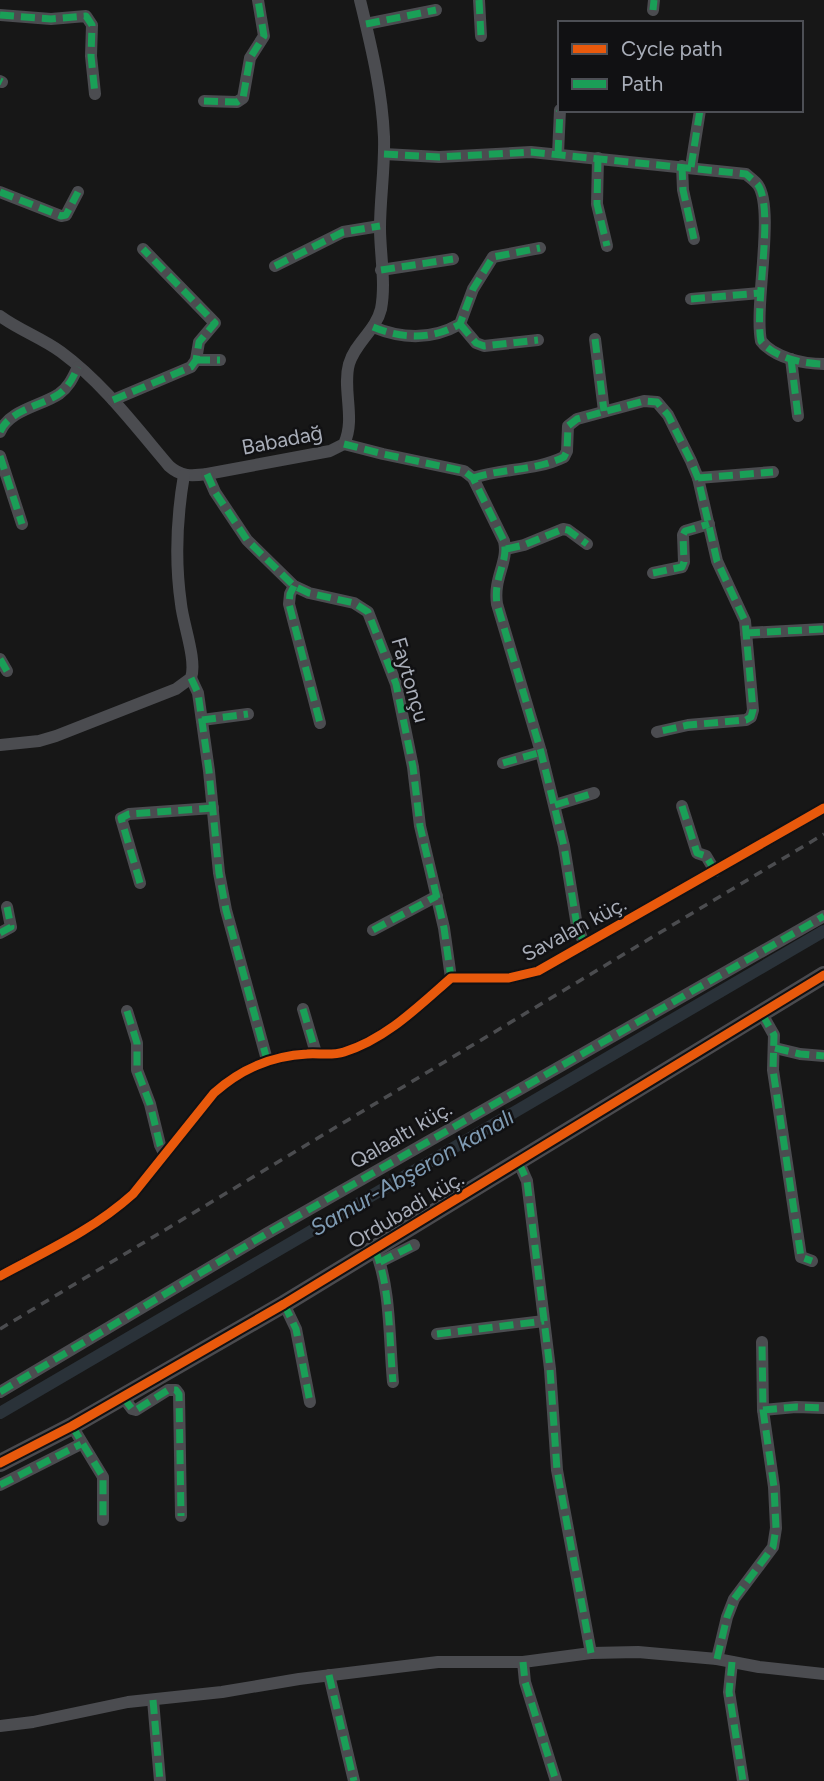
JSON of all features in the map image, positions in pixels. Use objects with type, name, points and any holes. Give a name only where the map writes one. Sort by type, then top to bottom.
[{"type":"street","points":[[204,102],[237,102],[243,98],[250,58],[264,36],[258,0]]},
{"type":"street","name":"Babadağ","points":[[184,475],[207,474],[330,451],[344,443],[348,430],[349,363],[373,327],[381,307],[380,226],[384,154],[380,88],[360,0]]},
{"type":"street","points":[[480,0],[481,36]]},
{"type":"street","points":[[366,24],[436,10]]},
{"type":"street","points":[[0,15],[51,19],[86,16],[92,25],[91,56],[95,94]]},
{"type":"street","points":[[558,154],[560,112]]},
{"type":"street","points":[[694,239],[683,190],[701,112]]},
{"type":"street","points":[[384,154],[439,157],[520,151],[746,174],[758,186],[764,210],[761,341],[772,351],[791,359],[824,364]]},
{"type":"street","points":[[598,159],[597,204],[607,246]]},
{"type":"street","points":[[0,192],[61,216],[66,215],[78,192]]},
{"type":"street","points":[[275,266],[344,232],[380,226]]},
{"type":"street","points":[[373,327],[390,334],[424,336],[446,332],[460,324],[473,289],[493,257],[540,248]]},
{"type":"street","points":[[113,400],[191,367],[196,360],[199,342],[212,328],[214,320],[143,249]]},
{"type":"street","points":[[381,270],[453,259]]},
{"type":"street","points":[[691,299],[760,293]]},
{"type":"street","points":[[0,316],[57,349],[78,367],[113,400],[169,466],[184,475],[179,506],[180,594],[192,665],[191,678],[198,693],[219,873],[226,910],[267,1060]]},
{"type":"street","points":[[460,324],[476,343],[484,346],[538,341]]},
{"type":"street","points":[[595,339],[604,411]]},
{"type":"street","points":[[791,359],[798,416]]},
{"type":"street","points":[[196,360],[220,360]]},
{"type":"street","points":[[0,432],[8,419],[60,393],[78,367]]},
{"type":"street","points":[[472,478],[519,471],[564,457],[567,451],[566,432],[571,422],[604,411],[644,401],[657,402],[668,415],[698,478],[720,569],[745,621],[753,710],[751,717],[746,720],[688,725],[657,732]]},
{"type":"street","points":[[344,443],[464,471],[472,478],[504,541],[506,549],[495,592],[555,805],[578,926],[585,945]]},
{"type":"street","points":[[0,456],[22,524]]},
{"type":"street","points":[[698,478],[773,472]]},
{"type":"street","name":"Faytonçu","points":[[207,474],[215,492],[247,540],[294,586],[318,596],[354,603],[368,612],[396,684],[413,767],[420,826],[449,951],[451,978]]},
{"type":"street","points":[[653,573],[682,567],[682,535],[685,531],[709,524]]},
{"type":"street","points":[[506,549],[524,545],[563,529],[587,544]]},
{"type":"street","points":[[294,586],[289,604],[320,723]]},
{"type":"street","points":[[746,632],[824,629]]},
{"type":"street","points":[[0,659],[7,671]]},
{"type":"street","points":[[0,745],[39,741],[56,736],[176,689],[191,678]]},
{"type":"street","points":[[202,720],[248,714]]},
{"type":"street","points":[[503,764],[541,751]]},
{"type":"street","points":[[555,805],[594,793]]},
{"type":"street","points":[[682,806],[697,853],[706,856],[715,870]]},
{"type":"street","points":[[141,883],[121,818],[129,814],[213,808]]},
{"type":"street","name":"Savalan küç.","points":[[451,978],[509,978],[527,975],[585,945],[824,808]]},
{"type":"street","points":[[373,930],[437,896]]},
{"type":"street","points":[[0,933],[11,927],[7,907]]},
{"type":"street","name":"Qalaaltı küç.","points":[[0,1392],[266,1234],[824,916]]},
{"type":"street","name":"Ordubadi küç.","points":[[0,1463],[72,1426],[284,1304],[378,1256],[519,1163],[824,975]]},
{"type":"street","points":[[1,1274],[60,1246],[122,1204],[214,1093],[236,1075],[267,1060],[316,1053],[341,1053],[404,1020],[451,978]]},
{"type":"street","points":[[303,1009],[316,1053]]},
{"type":"street","points":[[127,1011],[137,1043],[137,1070],[164,1153]]},
{"type":"street","points":[[762,1014],[774,1035],[773,1070],[801,1257],[812,1261]]},
{"type":"street","points":[[775,1048],[824,1056]]},
{"type":"street","points":[[519,1163],[527,1181],[544,1321],[557,1470],[591,1654]]},
{"type":"street","points":[[393,1382],[378,1256],[414,1245]]},
{"type":"street","points":[[284,1304],[296,1329],[310,1402]]},
{"type":"street","points":[[437,1334],[544,1321]]},
{"type":"street","points":[[717,1659],[734,1599],[774,1546],[774,1487],[762,1410],[762,1342]]},
{"type":"street","points":[[123,1397],[132,1409],[136,1410],[168,1390],[176,1390],[179,1394],[181,1516]]},
{"type":"street","points":[[762,1410],[824,1408]]},
{"type":"street","points":[[72,1426],[103,1477],[103,1520]]},
{"type":"street","points":[[0,1485],[81,1444]]},
{"type":"street","points":[[0,1726],[33,1722],[128,1702],[222,1692],[329,1675],[438,1662],[523,1662],[638,1652],[717,1659],[824,1674]]},
{"type":"street","points":[[523,1662],[526,1682],[556,1781]]},
{"type":"street","points":[[732,1662],[729,1692],[743,1781]]},
{"type":"street","points":[[329,1675],[354,1781]]},
{"type":"street","points":[[153,1700],[160,1781]]},
{"type":"waterway","name":"Samur-Abşeron kanalı","points":[[0,1413],[824,931]]},
{"type":"railway","points":[[0,1329],[824,834]]},
{"type":"marked path","points":[[204,101],[237,102],[243,98],[250,58],[264,36],[258,0]]},
{"type":"marked path","points":[[479,0],[481,36]]},
{"type":"marked path","points":[[653,10],[654,0]]},
{"type":"marked path","points":[[366,24],[436,10]]},
{"type":"marked path","points":[[0,15],[51,19],[86,16],[92,25],[91,56],[95,94]]},
{"type":"marked path","points":[[558,154],[560,112]]},
{"type":"marked path","points":[[691,167],[700,112]]},
{"type":"marked path","points":[[384,154],[439,157],[531,152],[746,174],[758,185],[763,197],[765,215],[760,305],[761,341],[774,352],[790,359],[824,364]]},
{"type":"marked path","points":[[598,158],[597,204],[607,246]]},
{"type":"marked path","points":[[682,166],[683,190],[694,239]]},
{"type":"marked path","points":[[0,192],[61,216],[66,215],[78,192]]},
{"type":"marked path","points":[[275,266],[343,232],[380,226]]},
{"type":"marked path","points":[[373,327],[395,334],[417,336],[439,333],[460,324],[473,289],[493,257],[540,248]]},
{"type":"marked path","points":[[113,400],[191,367],[196,360],[199,342],[215,323],[143,249]]},
{"type":"marked path","points":[[381,270],[453,259]]},
{"type":"marked path","points":[[691,299],[760,293]]},
{"type":"marked path","points":[[460,324],[476,343],[484,346],[538,340]]},
{"type":"marked path","points":[[595,339],[604,411]]},
{"type":"marked path","points":[[791,359],[798,416]]},
{"type":"marked path","points":[[196,360],[220,360]]},
{"type":"marked path","points":[[0,432],[10,418],[62,391],[78,367]]},
{"type":"marked path","points":[[473,478],[542,465],[564,457],[567,451],[568,426],[577,419],[644,401],[657,402],[668,415],[698,478],[717,561],[745,621],[753,710],[751,717],[746,720],[688,725],[657,732]]},
{"type":"marked path","points":[[344,444],[464,471],[473,478],[504,541],[497,604],[541,752],[564,846],[577,926],[585,945]]},
{"type":"marked path","points":[[0,456],[22,524]]},
{"type":"marked path","points":[[698,478],[773,472]]},
{"type":"marked path","points":[[207,474],[215,492],[247,540],[294,586],[309,593],[354,603],[368,612],[396,684],[413,767],[420,826],[444,928],[451,978]]},
{"type":"marked path","points":[[653,573],[682,567],[685,531],[709,524]]},
{"type":"marked path","points":[[506,549],[524,545],[563,529],[587,544]]},
{"type":"marked path","points":[[294,586],[289,604],[320,723]]},
{"type":"marked path","points":[[746,633],[824,629]]},
{"type":"marked path","points":[[0,659],[7,671]]},
{"type":"marked path","points":[[191,678],[198,693],[219,873],[226,910],[267,1060]]},
{"type":"marked path","points":[[202,720],[248,714]]},
{"type":"marked path","points":[[503,763],[541,752]]},
{"type":"marked path","points":[[555,805],[594,793]]},
{"type":"marked path","points":[[682,806],[697,853],[706,856],[715,871]]},
{"type":"marked path","points":[[140,883],[121,818],[129,814],[213,808]]},
{"type":"marked path","points":[[373,930],[437,896]]},
{"type":"marked path","points":[[0,933],[11,927],[7,907]]},
{"type":"marked path","points":[[0,1392],[266,1234],[824,916]]},
{"type":"marked path","points":[[303,1009],[316,1053]]},
{"type":"marked path","points":[[127,1011],[137,1043],[137,1070],[164,1153]]},
{"type":"marked path","points":[[762,1014],[774,1035],[773,1070],[801,1257],[812,1261]]},
{"type":"marked path","points":[[775,1048],[824,1056]]},
{"type":"marked path","points":[[519,1163],[527,1181],[550,1369],[557,1470],[591,1653]]},
{"type":"marked path","points":[[380,1262],[414,1245]]},
{"type":"marked path","points":[[375,1250],[387,1297],[393,1382]]},
{"type":"marked path","points":[[284,1304],[296,1329],[310,1402]]},
{"type":"marked path","points":[[437,1334],[544,1321]]},
{"type":"marked path","points":[[717,1659],[734,1599],[773,1547],[776,1528],[774,1487],[763,1410],[762,1342]]},
{"type":"marked path","points":[[123,1397],[132,1409],[136,1410],[168,1390],[176,1390],[179,1394],[181,1516]]},
{"type":"marked path","points":[[763,1410],[824,1408]]},
{"type":"marked path","points":[[72,1426],[103,1477],[103,1520]]},
{"type":"marked path","points":[[0,1485],[81,1444]]},
{"type":"marked path","points":[[523,1662],[525,1682],[556,1781]]},
{"type":"marked path","points":[[732,1662],[729,1692],[743,1781]]},
{"type":"marked path","points":[[329,1675],[354,1781]]},
{"type":"marked path","points":[[153,1700],[160,1781]]},
{"type":"cycle path","points":[[0,1276],[69,1239],[118,1207],[133,1194],[214,1093],[235,1077],[268,1061],[293,1055],[335,1054],[359,1046],[401,1021],[451,978],[509,978],[538,971],[824,808]]},
{"type":"cycle path","points":[[0,1463],[72,1426],[284,1304],[824,975]]}]
